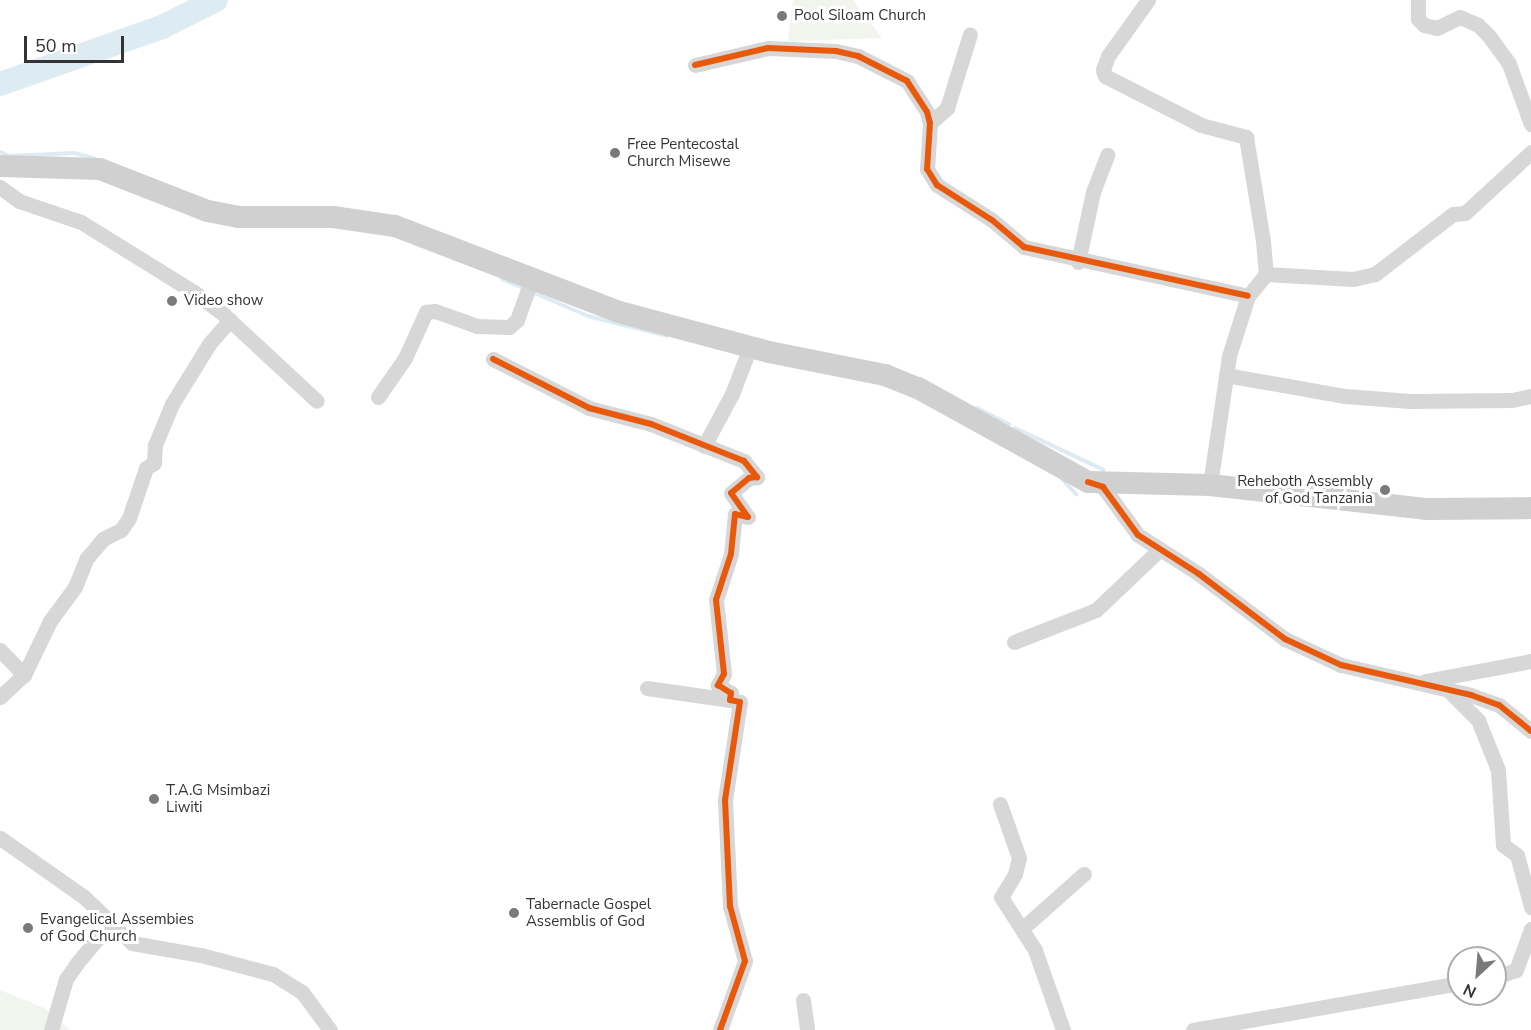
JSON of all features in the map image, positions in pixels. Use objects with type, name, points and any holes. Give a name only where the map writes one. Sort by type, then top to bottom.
[{"type":"main road","points":[[0,166],[100,169],[208,210],[238,217],[366,220],[395,226],[531,281],[619,312],[750,347],[842,364],[918,387],[1088,483],[1210,485],[1426,509],[1531,508]]},
{"type":"street","points":[[1148,0],[1108,56],[1103,70],[1105,76],[1201,125],[1246,137],[1266,274],[1248,296],[1226,375],[1210,485]]},
{"type":"street","points":[[1418,0],[1418,19],[1424,25],[1437,28],[1460,17],[1489,36],[1509,64],[1531,124]]},
{"type":"street","points":[[930,123],[947,108],[970,34]]},
{"type":"street","points":[[695,65],[768,48],[836,51],[858,56],[907,81],[930,123],[927,169],[938,186],[992,220],[1024,247],[1078,262],[1248,296]]},
{"type":"street","points":[[1266,274],[1353,279],[1375,273],[1453,214],[1465,213],[1531,152]]},
{"type":"street","points":[[1078,262],[1093,192],[1107,155]]},
{"type":"street","points":[[1,189],[19,201],[81,222],[172,278],[230,320],[317,401]]},
{"type":"street","points":[[378,397],[405,358],[426,312],[435,311],[477,326],[509,327],[517,320],[531,281]]},
{"type":"street","points":[[0,696],[24,675],[50,621],[75,587],[87,558],[103,539],[121,530],[129,518],[146,468],[154,463],[155,445],[172,404],[209,344],[230,320]]},
{"type":"street","points":[[704,446],[732,394],[750,347]]},
{"type":"street","points":[[493,359],[589,408],[651,424],[744,461],[757,477],[749,478],[731,493],[748,517],[735,514],[731,554],[716,600],[724,674],[718,685],[731,693],[730,700]]},
{"type":"street","points":[[1226,375],[1345,396],[1410,401],[1512,400],[1531,396]]},
{"type":"street","points":[[1088,483],[1103,487],[1138,535],[1208,581],[1285,639],[1341,665],[1446,688],[1499,705],[1531,730]]},
{"type":"street","points":[[1014,642],[1096,610],[1159,550]]},
{"type":"street","points":[[0,650],[24,675]]},
{"type":"street","points":[[1422,682],[1531,661]]},
{"type":"street","points":[[647,688],[740,702],[725,800],[730,906],[745,961],[720,1030]]},
{"type":"street","points":[[1446,688],[1478,720],[1494,761],[1502,798],[1503,845],[1517,855],[1531,907]]},
{"type":"street","points":[[1000,804],[1019,858],[1016,874],[1001,897],[1024,927],[1063,1030]]},
{"type":"street","points":[[0,838],[84,897],[118,931],[139,946],[201,955],[273,974],[302,992],[330,1030]]},
{"type":"street","points":[[1024,927],[1084,874]]},
{"type":"street","points":[[1507,973],[1516,970],[1531,929]]},
{"type":"street","points":[[51,1030],[66,980],[77,963],[104,932],[118,931]]},
{"type":"street","points":[[1193,1030],[1447,985]]},
{"type":"street","points":[[803,1000],[807,1030]]},
{"type":"shaded area","points":[[793,0],[853,0],[882,38],[788,41]]},
{"type":"shaded area","points":[[0,990],[44,1008],[70,1030],[0,1030]]},
{"type":"waterway","points":[[0,84],[162,27],[216,0]]},
{"type":"waterway","points":[[0,152],[10,156],[74,153],[94,158]]},
{"type":"waterway","points":[[502,279],[525,289]]},
{"type":"waterway","points":[[532,292],[588,316],[667,336]]},
{"type":"waterway","points":[[977,408],[1009,424]]},
{"type":"waterway","points":[[1015,428],[1104,470]]},
{"type":"waterway","points":[[1062,479],[1076,494]]},
{"type":"cycle path","points":[[695,65],[768,48],[836,51],[858,56],[907,81],[927,112],[930,123],[927,169],[937,185],[992,220],[1024,247],[1248,296]]},
{"type":"cycle path","points":[[493,359],[589,408],[651,424],[744,461],[757,477],[749,478],[731,493],[748,517],[735,514],[731,554],[716,600],[724,674],[718,685],[731,693],[730,700],[740,702],[725,800],[730,906],[745,961],[720,1030]]},
{"type":"cycle path","points":[[1088,482],[1103,487],[1138,535],[1199,574],[1285,639],[1341,665],[1471,695],[1499,705],[1531,731]]},
{"type":"place","name":"Pool Siloam Church","points":[[782,16]]},
{"type":"place","name":"Free Pentecostal Church Misewe","points":[[615,153]]},
{"type":"place","name":"Video show","points":[[172,301]]},
{"type":"place","name":"Reheboth Assembly of God Tanzania","points":[[1385,490]]},
{"type":"place","name":"T.A.G Msimbazi Liwiti","points":[[154,799]]},
{"type":"place","name":"Tabernacle Gospel Assemblis of God","points":[[514,913]]},
{"type":"place","name":"Evangelical Assembies of God Church","points":[[28,928]]}]
